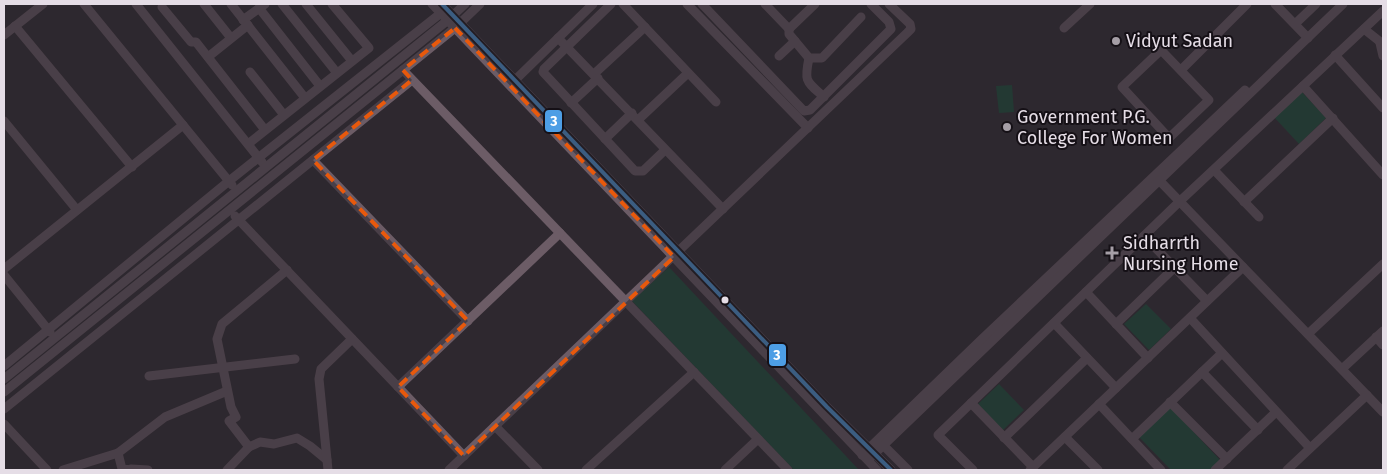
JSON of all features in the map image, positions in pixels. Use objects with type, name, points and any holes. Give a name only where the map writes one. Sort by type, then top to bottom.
[{"type":"street","points":[[4,35],[43,4]]},
{"type":"street","points":[[84,4],[237,191]]},
{"type":"street","points":[[136,4],[266,168]]},
{"type":"street","points":[[204,4],[231,38]]},
{"type":"street","points":[[231,4],[305,98]]},
{"type":"street","points":[[282,4],[337,73]]},
{"type":"street","points":[[306,4],[352,61]]},
{"type":"street","points":[[248,144],[369,48],[332,4]]},
{"type":"street","points":[[432,4],[442,8],[677,254],[827,407],[869,454],[891,470]]},
{"type":"street","points":[[4,392],[226,206],[237,191],[465,4]]},
{"type":"street","points":[[4,379],[404,70],[458,26],[480,4]]},
{"type":"street","points":[[513,83],[593,4]]},
{"type":"street","points":[[612,4],[543,72],[635,171],[643,170],[665,150]]},
{"type":"street","points":[[623,4],[716,102]]},
{"type":"street","points":[[687,4],[808,128]]},
{"type":"street","points":[[702,4],[804,111],[810,110],[824,97],[891,28],[890,22],[870,4]]},
{"type":"street","points":[[765,4],[789,29],[789,34],[809,58],[806,78],[824,97]]},
{"type":"street","points":[[789,29],[815,4]]},
{"type":"street","points":[[449,470],[911,29],[910,24],[889,4]]},
{"type":"street","points":[[1064,28],[1090,4]]},
{"type":"street","points":[[1181,70],[1247,4]]},
{"type":"street","points":[[1275,4],[1306,36]]},
{"type":"street","points":[[1295,24],[1316,4]]},
{"type":"street","points":[[1306,36],[1336,4]]},
{"type":"street","points":[[869,454],[1306,36],[1343,4]]},
{"type":"street","points":[[148,18],[164,5],[191,42],[196,42],[266,130]]},
{"type":"street","points":[[208,57],[231,38],[262,6],[320,86]]},
{"type":"street","points":[[4,366],[442,8]]},
{"type":"street","points":[[973,470],[938,435],[1179,202],[1383,11]]},
{"type":"street","points":[[809,58],[822,58],[861,17]]},
{"type":"street","points":[[15,26],[132,166]]},
{"type":"street","points":[[571,103],[644,27]]},
{"type":"street","points":[[1364,29],[1382,44],[1383,56]]},
{"type":"street","points":[[558,38],[724,209]]},
{"type":"street","points":[[779,56],[795,41]]},
{"type":"street","points":[[1161,50],[1181,70],[1209,100],[1169,138],[1122,87],[1161,50]]},
{"type":"street","points":[[1335,55],[1383,108]]},
{"type":"street","points":[[404,70],[788,470]]},
{"type":"street","points":[[250,72],[284,115]]},
{"type":"street","points":[[605,139],[688,73]]},
{"type":"street","points":[[4,409],[412,80]]},
{"type":"street","points":[[1303,86],[1383,175]]},
{"type":"street","points":[[1244,202],[1333,118]]},
{"type":"street","points":[[4,122],[77,210]]},
{"type":"street","points":[[4,270],[184,125]]},
{"type":"street","points":[[313,160],[468,321]]},
{"type":"street","points":[[1214,170],[1259,217]]},
{"type":"street","points":[[1157,178],[1383,412]]},
{"type":"street","points":[[869,454],[884,445],[1157,178]]},
{"type":"street","points":[[226,206],[464,456]]},
{"type":"street","points":[[398,387],[560,233]]},
{"type":"street","points":[[1144,236],[1207,301]]},
{"type":"street","points":[[1308,334],[1383,264]]},
{"type":"street","points":[[971,403],[1031,469],[1243,267]]},
{"type":"street","points":[[1116,324],[1175,268]]},
{"type":"street","points":[[249,447],[229,421],[236,417],[231,407],[217,339],[222,324],[287,270]]},
{"type":"street","points":[[4,275],[55,338]]},
{"type":"street","points":[[1086,292],[1148,358]]},
{"type":"street","points":[[1190,318],[1310,448]]},
{"type":"street","points":[[1054,323],[1116,388]]},
{"type":"street","points":[[1342,369],[1383,330]]},
{"type":"street","points":[[1376,337],[1383,345]]},
{"type":"street","points":[[328,470],[319,379],[321,369],[352,339]]},
{"type":"street","points":[[1132,439],[1222,353]]},
{"type":"street","points":[[1004,438],[1087,358]]},
{"type":"street","points":[[148,376],[296,359]]},
{"type":"street","points":[[586,470],[694,372]]},
{"type":"street","points":[[1202,372],[1258,430]]},
{"type":"street","points":[[63,470],[118,453],[165,417],[227,390]]},
{"type":"street","points":[[1288,470],[1367,395]]},
{"type":"street","points":[[1170,402],[1227,459]]},
{"type":"street","points":[[1099,404],[1162,470]]},
{"type":"street","points":[[1216,470],[1276,412]]},
{"type":"street","points":[[4,424],[47,470]]},
{"type":"street","points":[[495,426],[538,470]]},
{"type":"street","points":[[1065,437],[1095,469]]},
{"type":"street","points":[[227,470],[249,447],[260,442],[274,444],[297,438],[303,440],[327,460]]},
{"type":"street","points":[[725,470],[758,439]]},
{"type":"street","points":[[884,445],[908,470]]},
{"type":"street","points":[[118,453],[122,469],[148,470]]},
{"type":"street","points":[[869,454],[877,470]]},
{"type":"highlighted area","points":[[455,28],[674,257],[464,456],[398,387],[468,321],[313,160],[412,80],[403,70]]},
{"type":"green space","points":[[1012,85],[1014,112],[999,113],[996,86]]},
{"type":"green space","points":[[1302,92],[1326,118],[1299,144],[1274,117]]},
{"type":"green space","points":[[669,267],[859,470],[794,470],[632,301]]},
{"type":"green space","points":[[1146,304],[1171,329],[1149,350],[1124,324]]},
{"type":"green space","points":[[999,384],[1024,410],[1003,430],[978,404]]},
{"type":"green space","points":[[1170,407],[1220,460],[1210,470],[1171,470],[1139,437]]},
{"type":"transit line","name":"3","points":[[442,4],[827,407],[891,470]]},
{"type":"place","name":"Vidyut Sadan","points":[[1116,41]]},
{"type":"place","name":"Government P.G. College For Women","points":[[1007,127]]},
{"type":"place","name":"Sidharrth Nursing Home","points":[[1112,253]]}]
